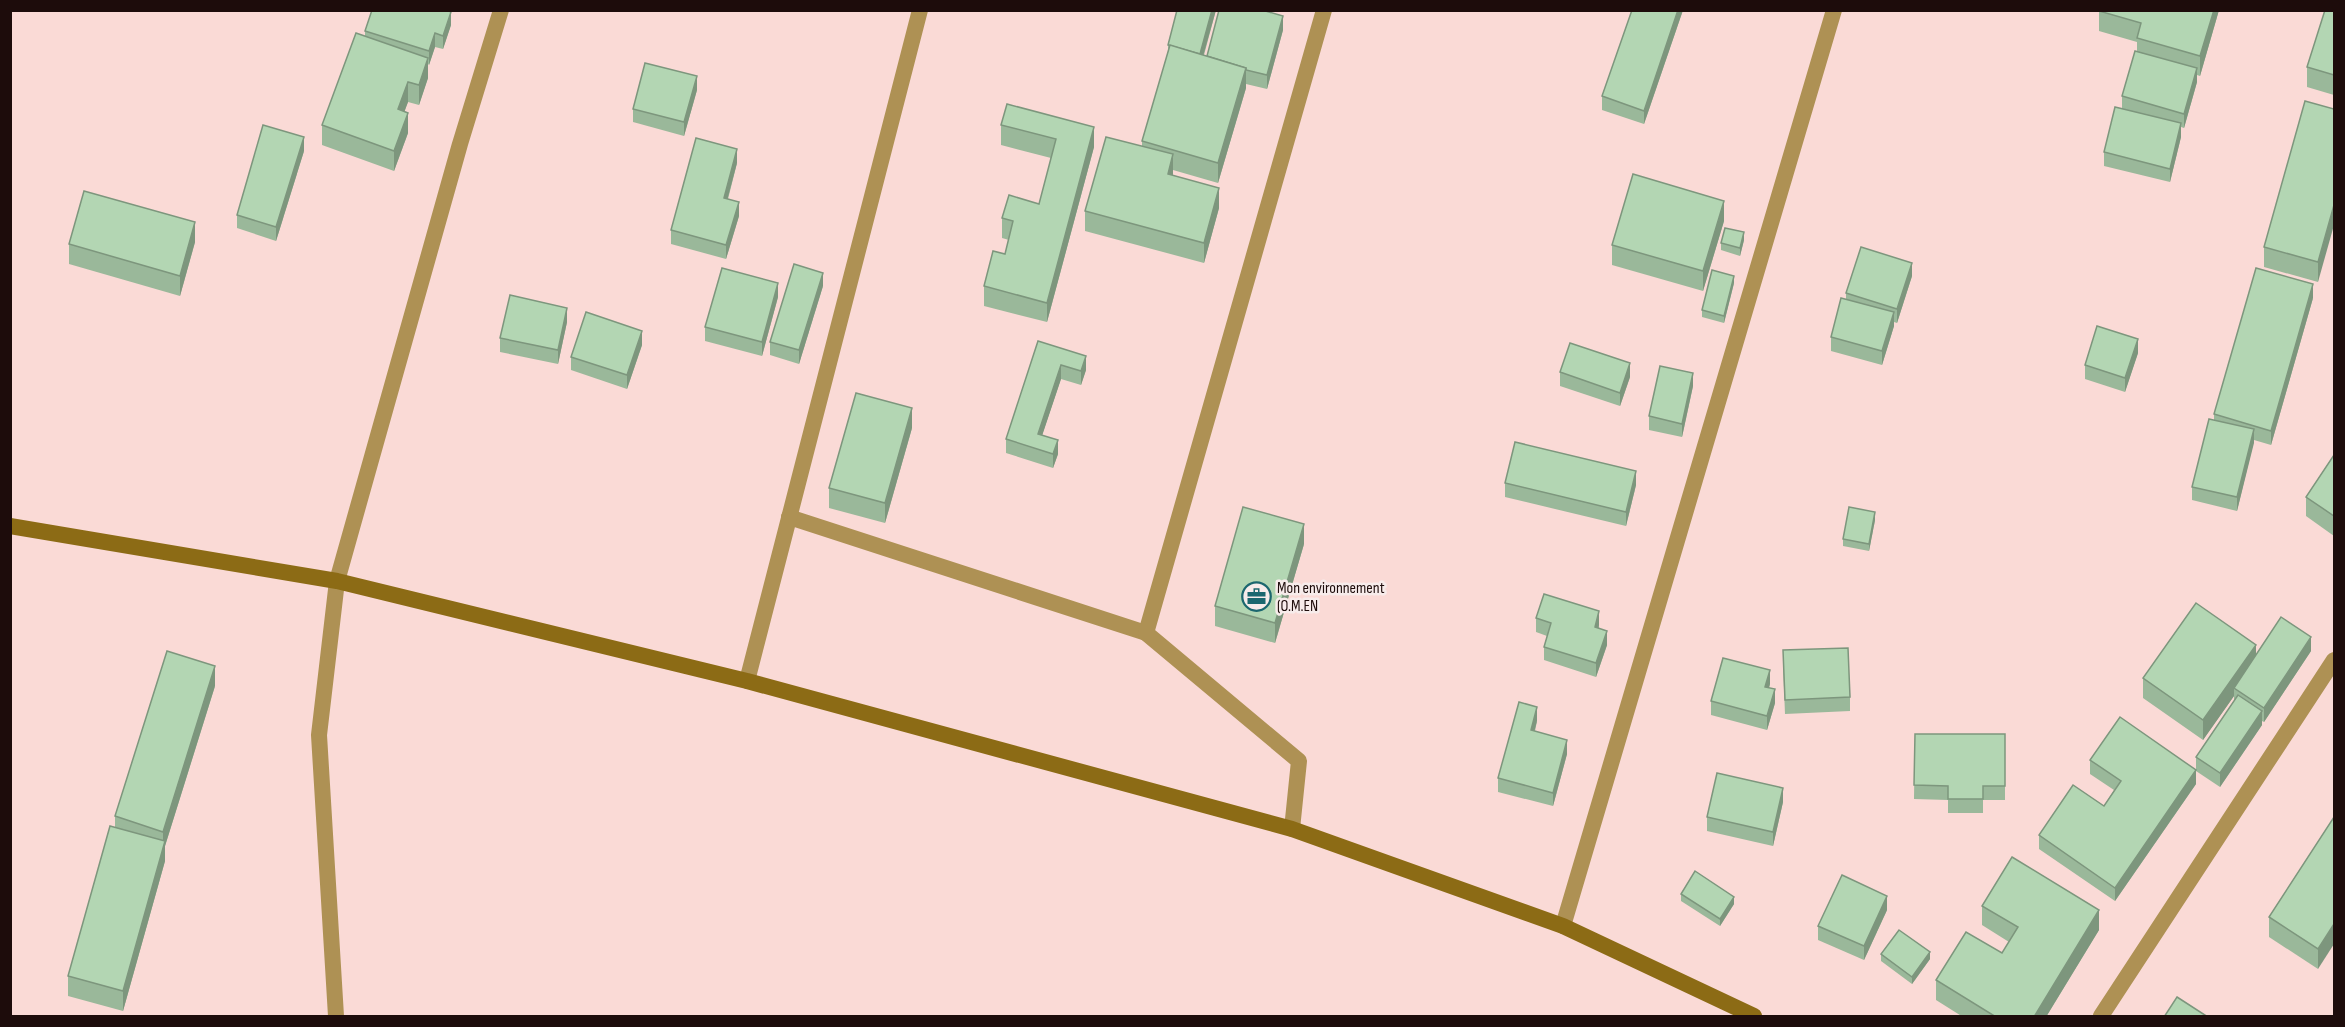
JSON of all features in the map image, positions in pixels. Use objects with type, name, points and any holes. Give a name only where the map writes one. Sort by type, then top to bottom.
[{"type":"main road","points":[[10,526],[337,581],[747,681],[1292,829],[1563,926],[1754,1017]]},
{"type":"street","points":[[336,1017],[319,735],[337,581],[460,144],[501,10]]},
{"type":"street","points":[[747,681],[921,10]]},
{"type":"street","points":[[1146,633],[1324,10]]},
{"type":"street","points":[[1563,926],[1834,10]]},
{"type":"street","points":[[789,517],[1146,633],[1299,761],[1292,829]]},
{"type":"street","points":[[2102,1017],[2334,660]]},
{"type":"building","points":[[372,10],[447,10],[451,12],[443,36],[435,33],[429,51],[365,31]]},
{"type":"building","points":[[1177,10],[1212,10],[1200,54],[1168,45]]},
{"type":"building","points":[[1219,10],[1262,10],[1283,16],[1267,75],[1207,56]]},
{"type":"building","points":[[1632,10],[1678,10],[1644,111],[1602,96]]},
{"type":"building","points":[[2099,10],[2214,10],[2200,56],[2137,38],[2141,23]]},
{"type":"building","points":[[2325,10],[2334,10],[2334,75],[2307,67]]},
{"type":"building","points":[[356,33],[428,58],[419,85],[408,82],[398,109],[408,113],[394,151],[322,125]]},
{"type":"building","points":[[1170,45],[1246,68],[1218,163],[1142,141]]},
{"type":"building","points":[[2135,51],[2197,68],[2184,114],[2122,96]]},
{"type":"building","points":[[645,63],[697,76],[684,122],[633,109]]},
{"type":"building","points":[[2305,101],[2334,109],[2334,205],[2318,262],[2264,247]]},
{"type":"building","points":[[1007,104],[1094,127],[1047,303],[984,286],[993,251],[1005,254],[1013,221],[1002,218],[1009,195],[1039,204],[1056,139],[1001,125]]},
{"type":"building","points":[[2115,107],[2181,123],[2170,169],[2104,152]]},
{"type":"building","points":[[263,125],[304,137],[276,227],[237,215]]},
{"type":"building","points":[[1106,137],[1173,154],[1168,174],[1219,188],[1204,243],[1085,211]]},
{"type":"building","points":[[696,138],[737,149],[724,198],[739,202],[726,245],[671,230]]},
{"type":"building","points":[[1633,174],[1724,201],[1703,271],[1612,245]]},
{"type":"building","points":[[84,191],[195,222],[180,276],[69,244]]},
{"type":"building","points":[[1725,228],[1744,232],[1740,248],[1721,243]]},
{"type":"building","points":[[1861,247],[1912,263],[1897,309],[1846,293]]},
{"type":"building","points":[[794,264],[823,273],[799,350],[770,342]]},
{"type":"building","points":[[722,268],[778,283],[762,342],[705,327]]},
{"type":"building","points":[[2256,268],[2313,284],[2271,431],[2214,414]]},
{"type":"building","points":[[1712,270],[1734,276],[1724,316],[1702,310]]},
{"type":"building","points":[[510,295],[567,308],[558,350],[500,338]]},
{"type":"building","points":[[1841,298],[1894,312],[1882,351],[1831,337]]},
{"type":"building","points":[[586,312],[642,331],[627,375],[571,357]]},
{"type":"building","points":[[2097,326],[2138,339],[2125,378],[2085,365]]},
{"type":"building","points":[[1038,341],[1086,356],[1081,371],[1061,365],[1038,434],[1058,440],[1053,454],[1006,439]]},
{"type":"building","points":[[1570,343],[1630,363],[1620,393],[1560,372]]},
{"type":"building","points":[[1660,366],[1693,373],[1682,424],[1649,416]]},
{"type":"building","points":[[856,393],[912,408],[885,503],[829,488]]},
{"type":"building","points":[[2209,419],[2254,429],[2237,497],[2192,487]]},
{"type":"building","points":[[1515,442],[1636,471],[1626,512],[1505,483]]},
{"type":"building","points":[[2334,455],[2334,516],[2306,497]]},
{"type":"building","points":[[1243,507],[1304,524],[1275,623],[1215,606]]},
{"type":"building","points":[[1849,507],[1875,512],[1869,544],[1843,539]]},
{"type":"building","points":[[1544,594],[1599,611],[1595,627],[1607,631],[1596,663],[1544,647],[1551,623],[1536,618]]},
{"type":"building","points":[[2196,603],[2256,645],[2203,720],[2143,678]]},
{"type":"building","points":[[2281,617],[2311,637],[2264,708],[2234,688]]},
{"type":"building","points":[[1848,648],[1850,697],[1785,700],[1783,650]]},
{"type":"building","points":[[167,651],[215,666],[163,832],[115,816]]},
{"type":"building","points":[[1723,658],[1770,670],[1765,687],[1775,689],[1767,716],[1711,701]]},
{"type":"building","points":[[2238,695],[2262,711],[2220,773],[2196,757]]},
{"type":"building","points":[[1519,702],[1537,707],[1531,730],[1567,740],[1553,793],[1498,778]]},
{"type":"building","points":[[2120,717],[2196,770],[2115,888],[2039,835],[2073,785],[2104,806],[2121,781],[2090,760]]},
{"type":"building","points":[[1915,734],[2005,734],[2005,786],[1983,786],[1983,799],[1948,799],[1948,786],[1914,785]]},
{"type":"building","points":[[1717,773],[1783,788],[1773,832],[1707,817]]},
{"type":"building","points":[[2334,817],[2334,924],[2318,949],[2269,917]]},
{"type":"building","points":[[110,826],[165,841],[123,991],[68,976]]},
{"type":"building","points":[[2012,857],[2099,910],[2034,1017],[1996,1017],[1936,980],[1966,932],[2002,953],[2018,927],[1982,906]]},
{"type":"building","points":[[1695,871],[1734,897],[1720,919],[1681,894]]},
{"type":"building","points":[[1842,875],[1887,896],[1864,946],[1818,926]]},
{"type":"building","points":[[1899,930],[1930,952],[1912,977],[1881,954]]},
{"type":"building","points":[[2177,997],[2208,1017],[2164,1017]]},
{"type":"place","name":"Mon environnement (O.M.EN","points":[[1256,597]]}]
